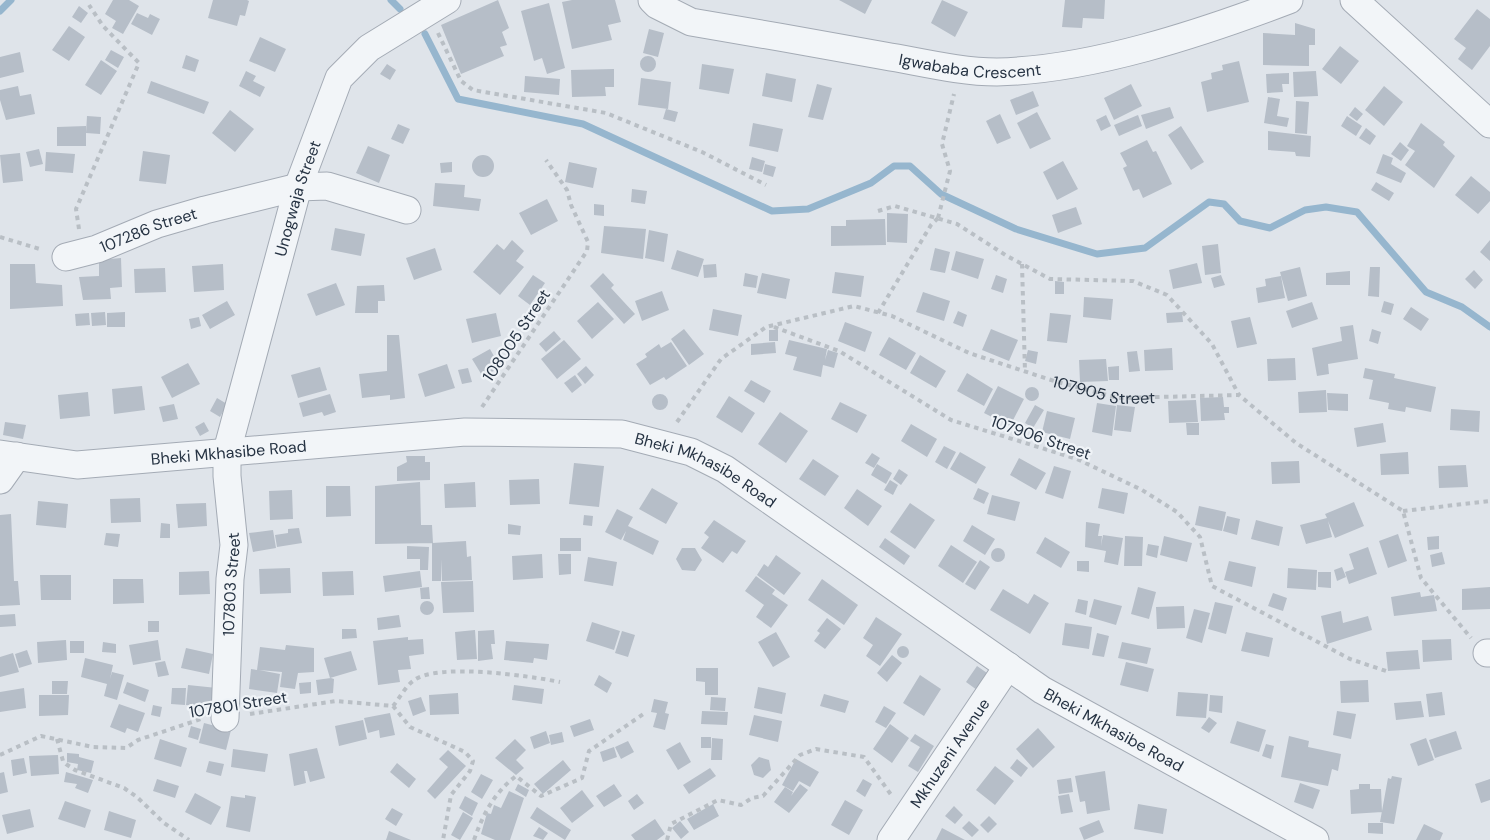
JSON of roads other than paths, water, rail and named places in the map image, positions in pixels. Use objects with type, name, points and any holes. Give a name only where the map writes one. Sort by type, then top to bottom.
[{"type":"street","name":"Igwababa Crescent","points":[[652,0],[657,5],[692,22],[957,68],[997,72],[1061,65],[1197,33],[1288,0]]},
{"type":"street","points":[[1354,0],[1490,124]]},
{"type":"street","name":"Unogwaja Street","points":[[227,451],[298,187],[339,78],[369,48],[438,5]]},
{"type":"street","name":"107286 Street","points":[[74,255],[195,213],[298,187],[327,186],[407,210]]},
{"type":"street","name":"Bheki Mkhasibe Road","points":[[9,455],[76,465],[465,432],[622,434],[663,443],[691,452],[725,469],[1042,690],[1312,839]]},
{"type":"street","name":"107803 Street","points":[[225,718],[230,579],[234,544],[227,476],[227,451]]},
{"type":"street","points":[[0,480],[9,455]]},
{"type":"street","name":"Mkhuzeni Avenue","points":[[891,840],[1008,666]]},
{"type":"waterway","points":[[0,11],[11,0]]},
{"type":"waterway","points":[[391,0],[400,9]]},
{"type":"waterway","points":[[425,34],[458,99],[583,124],[772,211],[808,209],[871,183],[894,166],[910,166],[941,194],[1016,229],[1097,254],[1145,248],[1209,202],[1224,204],[1240,221],[1270,228],[1305,210],[1326,207],[1357,212],[1426,292],[1462,307],[1490,327]]}]
